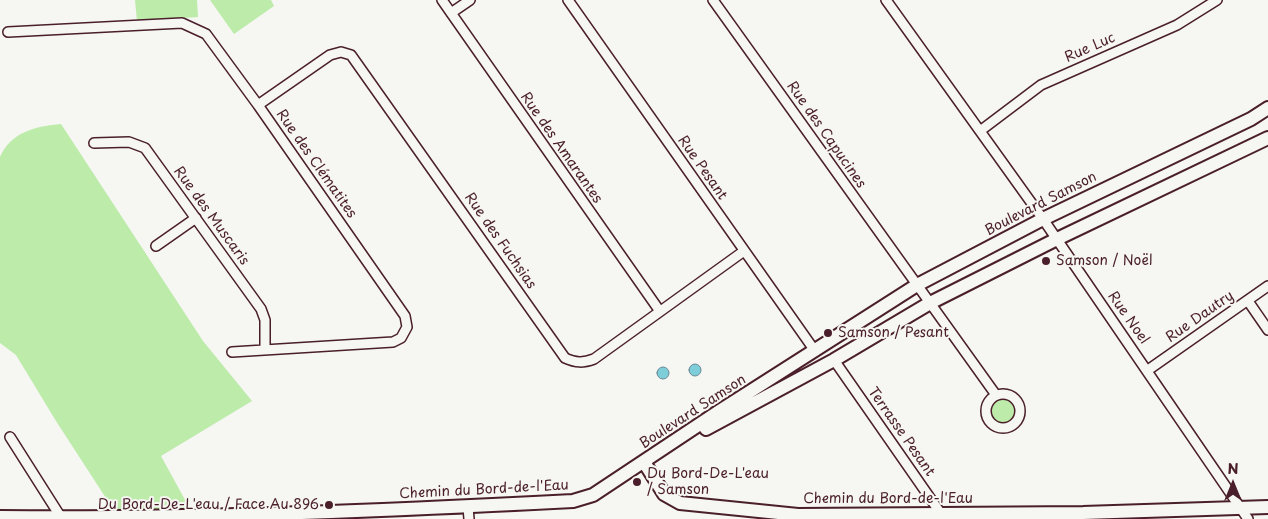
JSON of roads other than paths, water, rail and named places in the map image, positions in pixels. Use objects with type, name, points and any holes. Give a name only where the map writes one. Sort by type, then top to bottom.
[{"type":"street","name":"Rue des Amarantes","points":[[442,0],[659,310]]},
{"type":"street","points":[[451,13],[470,0]]},
{"type":"street","name":"Rue Pesant","points":[[568,0],[815,351]]},
{"type":"street","name":"Rue des Capucines","points":[[713,0],[996,395]]},
{"type":"street","name":"Rue Noel","points":[[886,0],[1057,239],[1241,506],[1248,519]]},
{"type":"street","name":"Rue Luc","points":[[980,131],[1041,85],[1177,25],[1217,0]]},
{"type":"street","name":"Rue des Clématites","points":[[8,32],[182,23],[206,34],[258,105],[405,316],[407,327],[400,338],[392,342],[232,352]]},
{"type":"street","name":"Rue des Fuchsias","points":[[258,105],[330,55],[342,52],[351,55],[565,358],[574,362],[594,359],[659,310],[701,284],[744,251]]},
{"type":"street","name":"Boulevard Samson","points":[[644,462],[917,285],[1043,219],[1251,119],[1268,108]]},
{"type":"street","name":"Boulevard Samson","points":[[644,462],[834,360],[930,304],[1057,239],[1268,138]]},
{"type":"street","name":"Rue des Muscaris","points":[[94,143],[129,142],[145,148],[260,308],[266,320],[266,350]]},
{"type":"street","points":[[156,246],[196,218]]},
{"type":"street","name":"Rue Dautry","points":[[1148,370],[1268,286]]},
{"type":"street","points":[[1248,301],[1268,330]]},
{"type":"street","name":"Terrasse Pesant","points":[[834,360],[943,516]]},
{"type":"street","points":[[10,437],[62,519]]},
{"type":"street","name":"Chemin du Bord-de-l'Eau","points":[[0,517],[62,519],[469,513],[572,501],[593,495],[644,462],[664,494],[680,503],[797,517],[1085,516],[1241,506],[1268,507]]},
{"type":"water","points":[[695,364],[701,370],[695,376],[689,370]]},
{"type":"water","points":[[663,367],[669,373],[663,379],[657,373]]},
{"type":"place","name":"Samson / Noël","points":[[1046,261]]},
{"type":"place","name":"Samson / Pesant","points":[[828,333]]},
{"type":"place","name":"Du Bord-De-L'eau / Samson","points":[[637,482]]},
{"type":"place","name":"Du Bord-De-L'eau / Face Au 896","points":[[329,505]]}]
